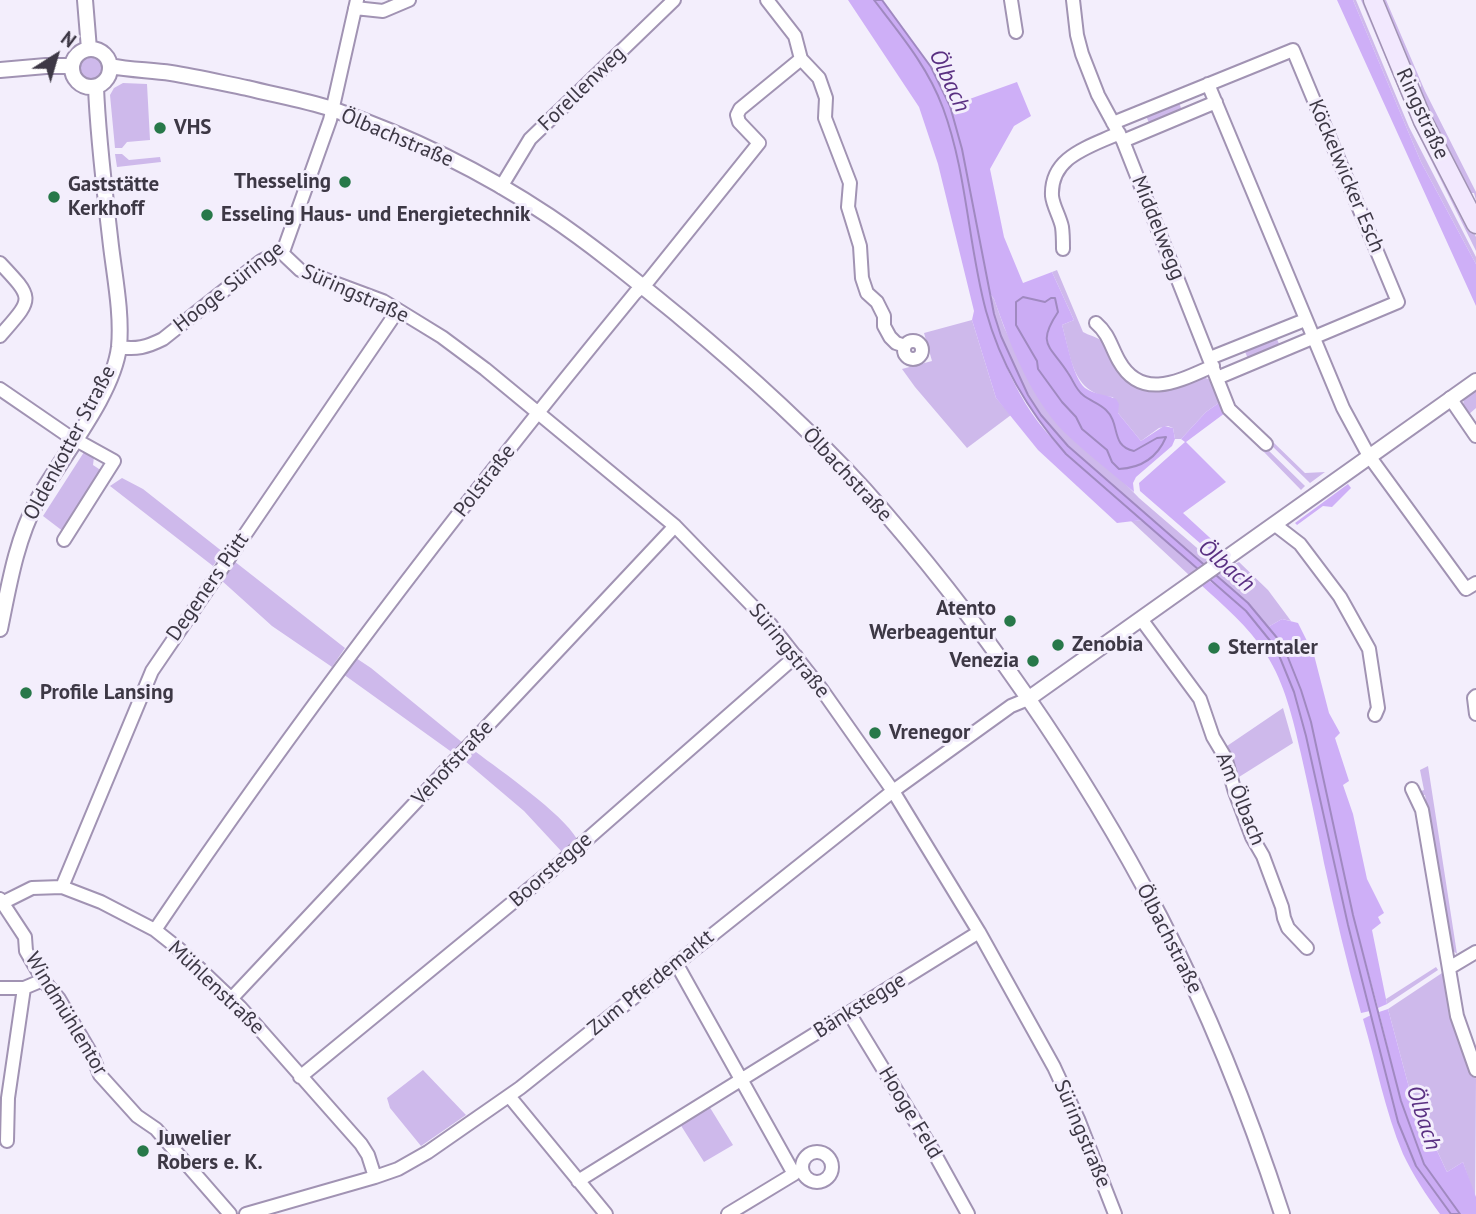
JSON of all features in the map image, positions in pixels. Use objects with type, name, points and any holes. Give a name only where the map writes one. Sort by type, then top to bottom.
[{"type":"main road","name":"Ringstraße","points":[[1373,0],[1423,121],[1476,225]]},
{"type":"street","points":[[85,0],[89,49]]},
{"type":"street","points":[[356,4],[383,11],[410,0]]},
{"type":"street","name":"Forellenweg","points":[[501,187],[530,139],[674,0]]},
{"type":"street","points":[[767,0],[794,36],[801,59],[819,79],[826,98],[825,118],[850,183],[848,207],[860,246],[860,267],[867,293],[877,302],[890,337],[905,346]]},
{"type":"street","points":[[1011,0],[1016,32]]},
{"type":"street","name":"Middelwegg","points":[[1073,0],[1082,54],[1118,132],[1229,409],[1266,444]]},
{"type":"street","name":"Hooge Süringe","points":[[118,348],[147,347],[163,338],[261,261],[281,252],[287,245],[332,110],[356,4]]},
{"type":"street","points":[[89,49],[100,52],[110,66],[105,81],[90,88],[78,83],[72,72],[77,55],[89,49]]},
{"type":"street","name":"Köckelwicker Esch","points":[[1118,132],[1208,84],[1293,50],[1398,302],[1312,338],[1213,367]]},
{"type":"street","name":"Polstraße","points":[[155,930],[330,680],[540,411],[759,143],[740,122],[737,115],[740,108],[801,59]]},
{"type":"street","points":[[0,70],[72,66]]},
{"type":"street","name":"Ölbachstraße","points":[[110,66],[203,79],[332,110],[429,149],[501,187],[581,239],[637,292],[727,356],[781,405],[863,489],[949,593],[1028,699],[1116,840],[1159,916],[1230,1070],[1259,1143],[1282,1214]]},
{"type":"street","points":[[1208,84],[1343,408],[1369,456],[1466,589],[1476,583]]},
{"type":"street","name":"Oldenkotter Straße","points":[[0,629],[14,560],[26,526],[38,500],[107,382],[118,348],[116,285],[96,87]]},
{"type":"street","points":[[1063,249],[1062,229],[1052,195],[1056,174],[1066,158],[1118,132],[1216,102]]},
{"type":"street","name":"Süringstraße","points":[[281,252],[300,270],[383,301],[442,337],[540,411],[675,526],[740,591],[796,656],[893,791],[979,932],[1054,1067],[1078,1119],[1115,1214]]},
{"type":"street","points":[[0,263],[23,287],[26,298],[23,310],[0,336]]},
{"type":"street","name":"Degeners Pütt","points":[[62,887],[152,671],[398,310]]},
{"type":"street","points":[[1096,323],[1105,330],[1123,368],[1130,375],[1149,384],[1166,384],[1213,367],[1305,320]]},
{"type":"street","points":[[1028,699],[1476,381]]},
{"type":"street","points":[[0,389],[75,438]]},
{"type":"street","points":[[1450,398],[1476,436]]},
{"type":"street","name":"Oldenkotter Straße","points":[[64,540],[114,461],[75,438]]},
{"type":"street","points":[[1274,524],[1300,544],[1318,566],[1340,597],[1369,649],[1378,708],[1375,715]]},
{"type":"street","name":"Vehofstraße","points":[[231,999],[675,526]]},
{"type":"street","name":"Am Ölbach","points":[[1142,619],[1200,699],[1213,737],[1225,757],[1252,837],[1263,856],[1284,918],[1289,928],[1307,948]]},
{"type":"street","name":"Boorstegge","points":[[300,1077],[551,871],[796,656]]},
{"type":"street","points":[[1476,696],[1476,714]]},
{"type":"street","name":"Zum Pferdemarkt","points":[[246,1214],[375,1177],[398,1169],[428,1152],[509,1096],[893,791],[1012,706],[1028,699]]},
{"type":"street","points":[[1412,789],[1422,810],[1457,1016],[1476,1070]]},
{"type":"street","name":"Mühlenstraße","points":[[1,901],[32,888],[62,887],[101,902],[155,930],[231,999],[270,1041],[361,1144],[368,1155],[375,1177]]},
{"type":"street","name":"Windmühlentor","points":[[1,901],[25,937],[26,951],[43,980],[59,999],[92,1055],[100,1075],[137,1116],[156,1129],[230,1214]]},
{"type":"street","name":"Bänkstegge","points":[[578,1181],[979,932]]},
{"type":"street","points":[[1449,968],[1476,952]]},
{"type":"street","points":[[676,963],[740,1079],[798,1171],[728,1214]]},
{"type":"street","points":[[0,988],[24,989],[43,980]]},
{"type":"street","points":[[8,1141],[8,1098],[24,989]]},
{"type":"street","name":"Hooge Feld","points":[[849,1013],[932,1149],[968,1214]]},
{"type":"street","points":[[509,1096],[606,1214]]},
{"type":"shaded area","points":[[848,0],[874,0],[913,51],[937,92],[957,157],[986,311],[1001,354],[1020,394],[1060,447],[1142,520],[1117,523],[1038,450],[996,398],[972,320],[974,311],[938,164],[919,107]]},
{"type":"shaded area","points":[[874,0],[882,0],[931,67],[950,106],[962,149],[994,314],[1028,395],[1041,415],[1068,446],[1248,603],[1283,645],[1311,722],[1353,915],[1401,1101],[1424,1164],[1460,1214],[1451,1214],[1416,1166],[1398,1122],[1348,925],[1306,736],[1294,692],[1276,648],[1246,611],[1066,454],[1028,405],[1008,369],[986,311],[957,158],[943,108],[921,65]]},
{"type":"shaded area","points":[[1337,0],[1353,0],[1421,162],[1476,264],[1476,306]]},
{"type":"shaded area","points":[[1353,0],[1356,0],[1409,127],[1476,257],[1476,264],[1421,162]]},
{"type":"shaded area","points":[[1361,0],[1367,0],[1428,143],[1476,237],[1476,251],[1414,126]]},
{"type":"shaded area","points":[[1379,0],[1386,0],[1425,91],[1476,192],[1476,200],[1474,193],[1466,193],[1417,91],[1421,86],[1420,82],[1413,82]]},
{"type":"shaded area","points":[[91,57],[99,60],[102,68],[99,76],[91,79],[83,76],[80,68],[83,60]]},
{"type":"shaded area","points":[[1017,82],[1031,116],[1014,126],[990,169],[1004,237],[1023,283],[1052,272],[1074,320],[1062,325],[1074,368],[1085,388],[1116,399],[1119,404],[1118,413],[1141,441],[1164,426],[1173,428],[1175,439],[1172,446],[1136,477],[1133,483],[1134,492],[1072,440],[1041,403],[1022,369],[994,299],[988,291],[962,149],[950,106]]},
{"type":"shaded area","points":[[123,83],[147,84],[150,140],[127,142],[122,148],[115,148],[110,95],[114,88]]},
{"type":"shaded area","points":[[1179,102],[1182,111],[1150,125],[1146,116]]},
{"type":"shaded area","points":[[115,154],[122,154],[129,160],[160,157],[161,162],[117,167]]},
{"type":"shaded area","points":[[1057,270],[1083,332],[1105,344],[1113,364],[1124,379],[1134,387],[1156,391],[1179,387],[1203,377],[1211,380],[1220,402],[1206,412],[1181,439],[1175,439],[1173,428],[1168,426],[1159,428],[1141,441],[1118,413],[1113,397],[1099,395],[1089,389],[1081,382],[1076,372],[1062,325],[1074,320],[1052,272]]},
{"type":"shaded area","points":[[988,292],[994,299],[1033,388],[1139,498],[1211,560],[1204,565],[1085,463],[1054,430],[1040,413],[1015,370],[1002,339]]},
{"type":"shaded area","points":[[1023,297],[1045,302],[1055,298],[1058,312],[1048,332],[1048,344],[1076,388],[1111,416],[1122,444],[1134,451],[1157,438],[1166,437],[1158,451],[1147,461],[1134,467],[1119,469],[1112,462],[1107,450],[1082,429],[1076,417],[1038,369],[1037,361],[1016,325],[1016,302]]},
{"type":"shaded area","points":[[972,320],[996,398],[1011,415],[967,448],[902,369],[932,361],[924,333]]},
{"type":"shaded area","points":[[1276,337],[1280,346],[1248,359],[1244,349]]},
{"type":"shaded area","points":[[1476,390],[1476,408],[1468,415],[1463,407],[1464,395]]},
{"type":"shaded area","points":[[1220,402],[1225,413],[1186,442],[1226,482],[1183,513],[1221,548],[1216,553],[1201,544],[1140,491],[1139,483],[1185,442],[1181,439],[1206,412]]},
{"type":"shaded area","points":[[1271,440],[1305,473],[1325,472],[1310,483],[1268,442]]},
{"type":"shaded area","points":[[1264,446],[1305,486],[1301,490],[1261,449]]},
{"type":"shaded area","points":[[86,449],[94,457],[93,465],[102,471],[64,532],[43,516]]},
{"type":"shaded area","points":[[122,478],[143,489],[223,552],[213,566],[110,486]]},
{"type":"shaded area","points":[[1348,484],[1351,488],[1332,507],[1323,506],[1297,525],[1295,523]]},
{"type":"shaded area","points":[[1142,520],[1198,569],[1189,575],[1131,521]]},
{"type":"shaded area","points":[[234,561],[345,648],[332,667],[272,626],[221,580]]},
{"type":"shaded area","points":[[1239,562],[1268,590],[1291,621],[1282,619],[1268,627],[1248,603],[1213,574]]},
{"type":"shaded area","points":[[1207,579],[1263,630],[1277,651],[1292,685],[1303,720],[1370,1011],[1361,1013],[1356,995],[1332,901],[1298,741],[1283,690],[1273,665],[1259,644],[1200,584]]},
{"type":"shaded area","points":[[1282,619],[1298,623],[1314,655],[1329,713],[1340,733],[1335,738],[1349,781],[1343,785],[1353,814],[1367,879],[1384,913],[1378,917],[1381,923],[1372,930],[1387,1004],[1378,1008],[1353,915],[1311,722],[1288,656],[1283,645],[1268,627]]},
{"type":"shaded area","points":[[356,658],[463,743],[453,753],[343,674]]},
{"type":"shaded area","points":[[1283,708],[1293,743],[1239,777],[1227,746]]},
{"type":"shaded area","points":[[472,752],[476,752],[545,805],[577,839],[562,852],[524,811],[465,761]]},
{"type":"shaded area","points":[[1428,766],[1457,954],[1451,949],[1425,795],[1421,795],[1424,790],[1420,770]]},
{"type":"shaded area","points":[[1436,967],[1438,970],[1387,1004],[1386,999]]},
{"type":"shaded area","points":[[1445,971],[1456,1023],[1476,1079],[1475,1198],[1463,1162],[1447,1172],[1411,1095],[1388,1009]]},
{"type":"shaded area","points":[[1388,1009],[1411,1095],[1447,1172],[1463,1162],[1476,1197],[1476,1214],[1460,1214],[1424,1164],[1401,1101],[1379,1012]]},
{"type":"shaded area","points":[[1371,1015],[1406,1144],[1416,1166],[1451,1214],[1440,1214],[1403,1154],[1363,1019]]},
{"type":"shaded area","points":[[423,1070],[466,1115],[421,1146],[390,1108],[387,1098]]},
{"type":"shaded area","points":[[709,1106],[733,1145],[704,1162],[680,1124]]},
{"type":"place","name":"VHS","points":[[160,128]]},
{"type":"place","name":"Thesseling","points":[[345,182]]},
{"type":"place","name":"Gaststätte Kerkhoff","points":[[54,197]]},
{"type":"place","name":"Esseling Haus- und Energietechnik","points":[[207,215]]},
{"type":"place","name":"Atento Werbeagentur","points":[[1010,621]]},
{"type":"place","name":"Zenobia","points":[[1058,645]]},
{"type":"place","name":"Sterntaler","points":[[1214,648]]},
{"type":"place","name":"Venezia","points":[[1033,661]]},
{"type":"place","name":"Profile Lansing","points":[[26,693]]},
{"type":"place","name":"Vrenegor","points":[[875,733]]},
{"type":"place","name":"Juwelier Robers e. K.","points":[[143,1151]]},
{"type":"water label","name":"Ölbach","points":[[949,81]]},
{"type":"water label","name":"Ölbach","points":[[1226,566]]},
{"type":"water label","name":"Ölbach","points":[[1423,1118]]}]
